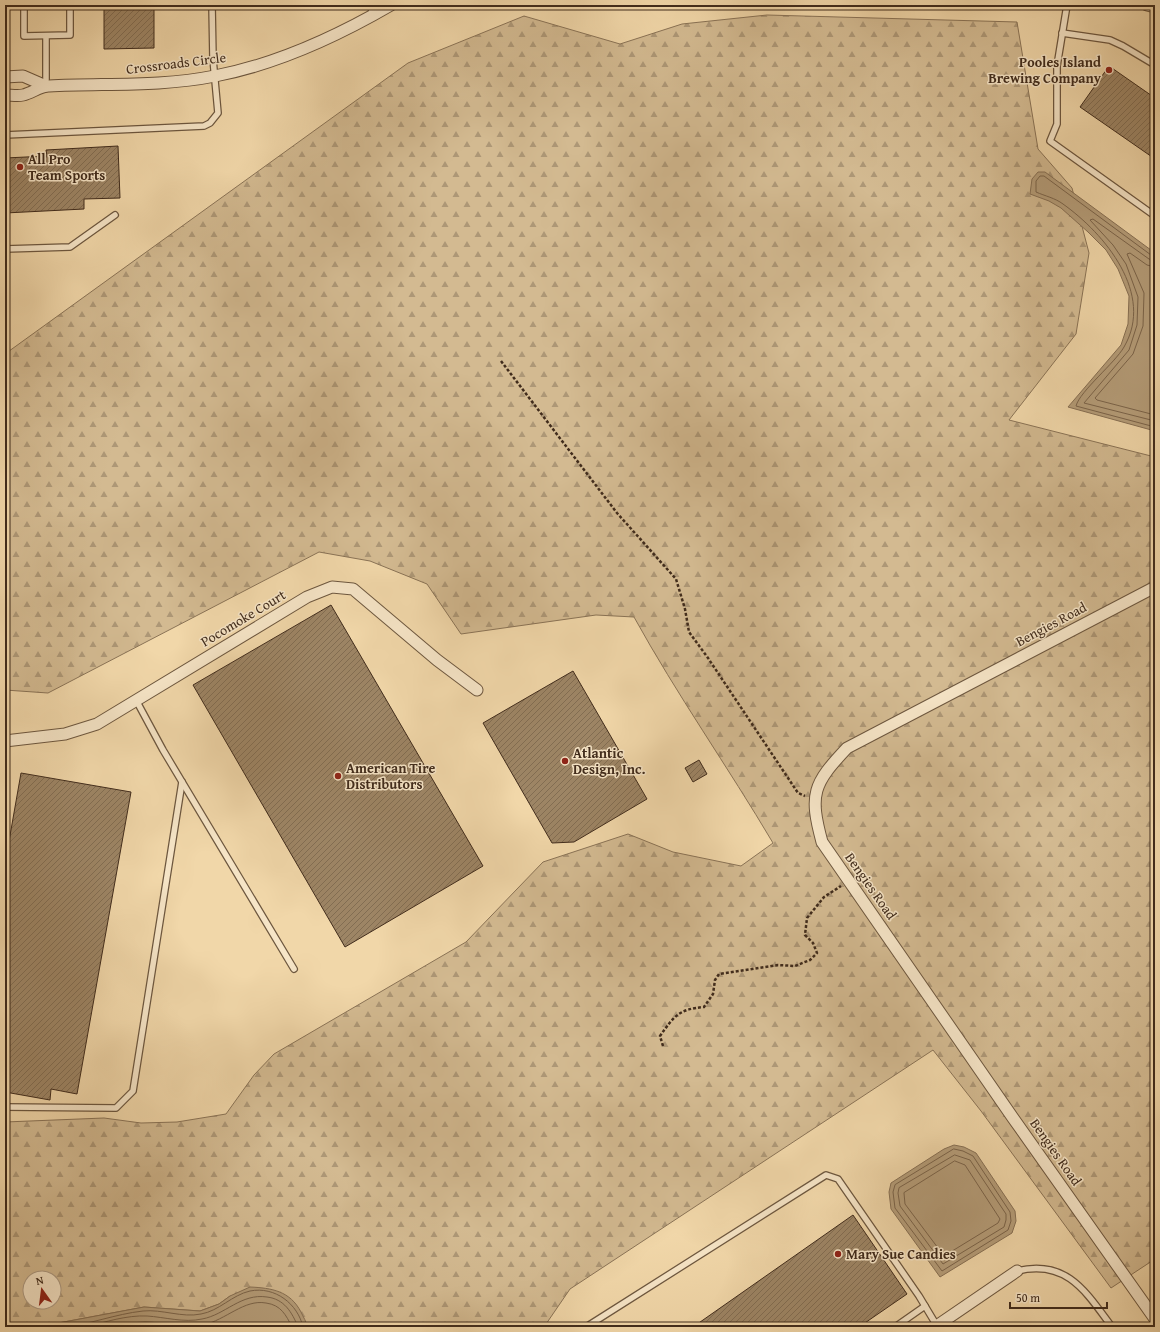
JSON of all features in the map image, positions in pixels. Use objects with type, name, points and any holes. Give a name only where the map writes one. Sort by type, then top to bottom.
[{"type":"street","name":"Crossroads Circle","points":[[5,95],[23,95],[46,86],[138,84],[215,76],[252,67],[299,51],[372,10],[391,5]]},
{"type":"street","points":[[1148,5],[1155,7]]},
{"type":"street","name":"Crossroads Circle","points":[[5,77],[23,76],[46,86]]},
{"type":"street","name":"Pocomoke Court","points":[[5,741],[30,739],[72,732],[97,724],[307,597],[332,587],[342,586],[353,589],[437,660],[477,690]]},
{"type":"street","name":"Bengies Road","points":[[1155,586],[847,748],[824,772],[814,801],[816,820],[822,842],[1155,1319]]},
{"type":"street","points":[[936,1326],[1017,1272]]},
{"type":"lane","points":[[24,5],[24,36],[70,35],[70,5]]},
{"type":"lane","points":[[5,135],[204,126],[218,113],[212,5]]},
{"type":"lane","points":[[1067,5],[1057,66],[1057,124],[1050,141],[1155,216]]},
{"type":"lane","points":[[1062,33],[1110,40],[1123,46],[1155,66]]},
{"type":"lane","points":[[46,36],[46,86]]},
{"type":"lane","points":[[5,249],[70,247],[115,215]]},
{"type":"lane","points":[[136,700],[182,782],[294,968]]},
{"type":"lane","points":[[5,1107],[116,1108],[133,1091],[182,782]]},
{"type":"lane","points":[[586,1327],[826,1175],[838,1179],[925,1306],[936,1326]]},
{"type":"lane","points":[[1017,1272],[1031,1268],[1044,1269],[1070,1278],[1084,1290],[1112,1327]]},
{"type":"lane","points":[[895,1327],[925,1306]]},
{"type":"path","points":[[501,361],[617,513],[676,579],[685,609],[689,632],[798,793],[814,801]]},
{"type":"path","points":[[662,1046],[660,1036],[675,1016],[688,1008],[704,1007],[713,994],[715,980],[719,974],[778,965],[795,966],[810,960],[817,953],[813,943],[805,935],[807,918],[824,897],[849,881]]},
{"type":"green space","points":[[767,15],[1017,22],[1038,149],[1072,188],[1089,253],[1076,334],[1009,420],[1155,457],[1155,1259],[1111,1288],[981,1111],[933,1050],[570,1289],[544,1327],[307,1327],[307,1324],[230,1296],[219,1304],[200,1311],[144,1307],[37,1327],[5,1327],[5,1122],[104,1118],[141,1123],[177,1122],[226,1114],[254,1075],[274,1054],[466,942],[543,862],[628,834],[673,852],[741,866],[773,843],[650,646],[634,617],[596,615],[461,634],[427,584],[370,561],[319,552],[48,693],[5,690],[5,354],[408,63],[524,16],[620,44],[682,24]]},
{"type":"water","points":[[1038,172],[1045,172],[1155,253],[1155,431],[1068,407],[1121,345],[1128,324],[1129,296],[1118,269],[1106,250],[1061,208],[1049,201],[1030,194],[1032,179]]},
{"type":"water","points":[[954,1145],[964,1147],[976,1153],[1015,1211],[1016,1221],[1012,1233],[940,1277],[891,1209],[889,1192],[891,1183],[944,1149]]},
{"type":"water","points":[[250,1287],[266,1288],[286,1295],[297,1305],[307,1327],[37,1327],[144,1307],[200,1311],[219,1304],[230,1296]]},
{"type":"building","points":[[104,5],[154,5],[154,48],[104,49]]},
{"type":"building","points":[[1109,66],[1155,98],[1155,159],[1080,107]]},
{"type":"building","points":[[118,146],[120,198],[84,199],[84,209],[5,213],[5,158],[47,156],[46,150]]},
{"type":"building","name":"American Tire Distributors","points":[[331,605],[483,866],[345,947],[193,685]]},
{"type":"building","name":"Atlantic Design, Inc.","points":[[573,671],[647,799],[574,842],[552,843],[483,723]]},
{"type":"building","points":[[699,760],[707,774],[693,782],[685,768]]},
{"type":"building","points":[[21,773],[131,792],[77,1094],[51,1089],[50,1100],[5,1092],[5,864]]},
{"type":"building","name":"Mary Sue Candies","points":[[853,1215],[907,1294],[859,1327],[693,1327]]},
{"type":"place","name":"Pooles Island Brewing Company","points":[[1109,70]]},
{"type":"place","name":"All Pro Team Sports","points":[[20,167]]},
{"type":"place","name":"Atlantic Design, Inc.","points":[[565,761]]},
{"type":"place","name":"American Tire Distributors","points":[[338,776]]},
{"type":"place","name":"Mary Sue Candies","points":[[838,1254]]}]
